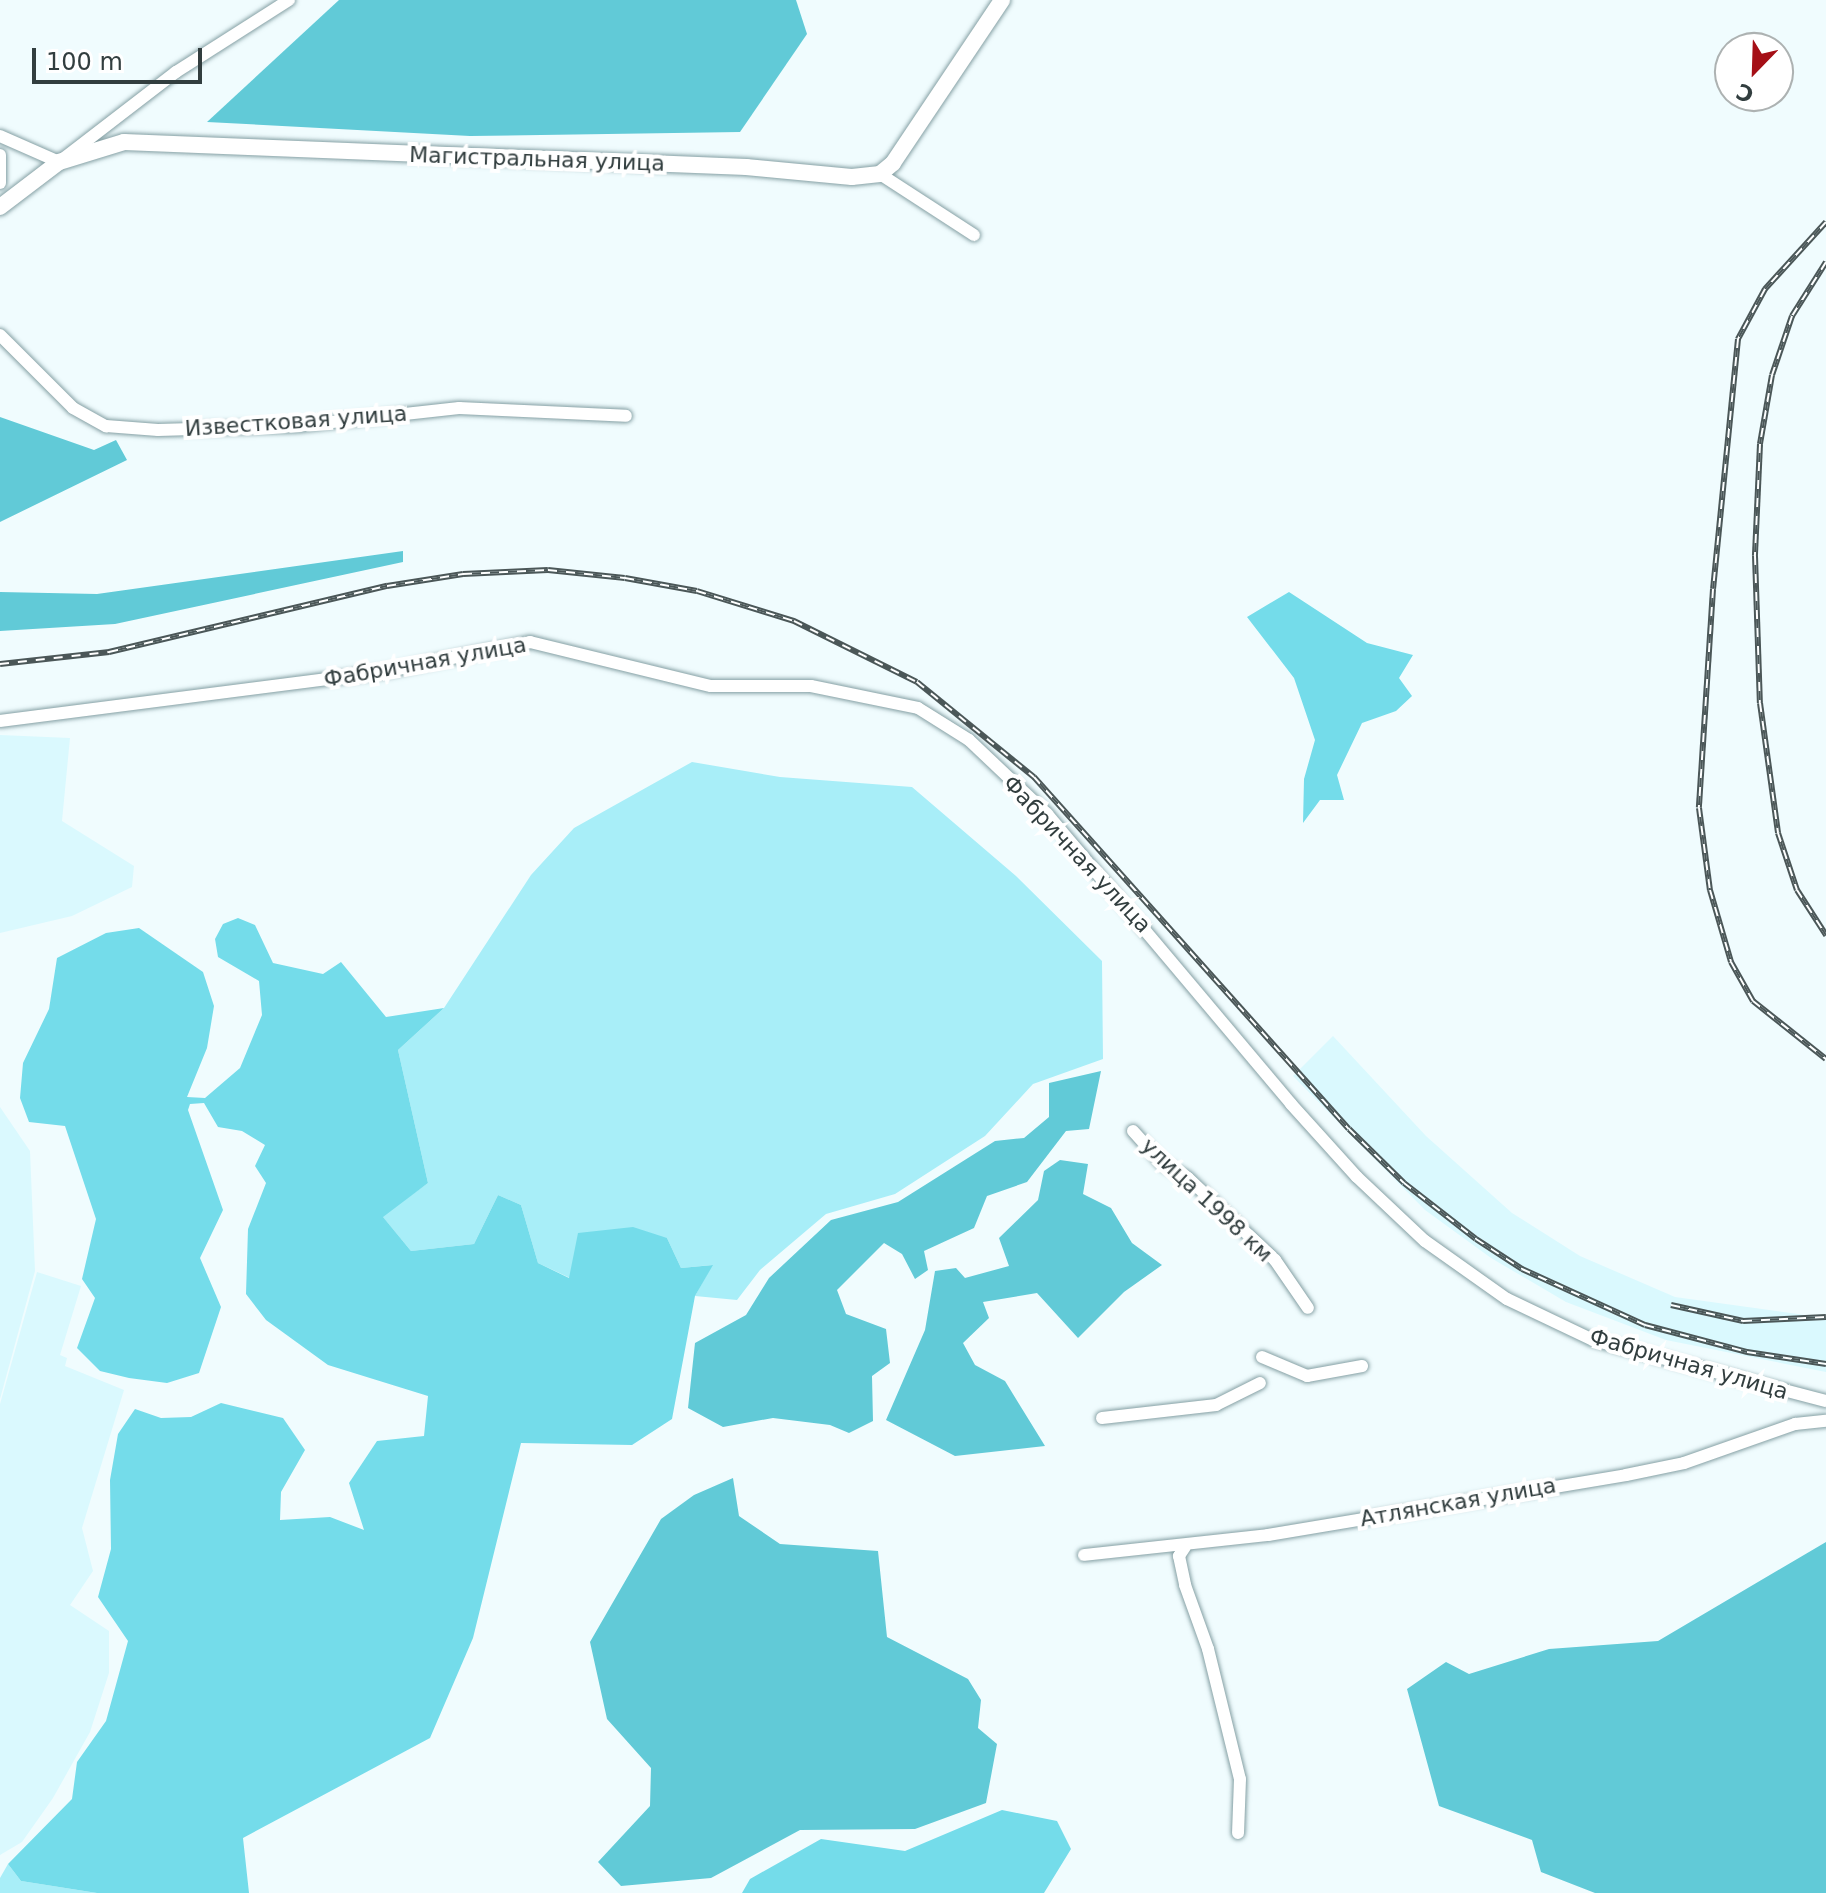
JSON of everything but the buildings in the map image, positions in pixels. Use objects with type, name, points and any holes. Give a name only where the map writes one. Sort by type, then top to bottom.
[{"type":"street","points":[[0,136],[59,162],[176,72],[289,0]]},
{"type":"street","points":[[974,235],[880,174],[893,163],[1002,0]]},
{"type":"street","name":"Магистральная улица","points":[[0,207],[59,162],[124,142],[746,167],[852,177],[880,174]]},
{"type":"street","points":[[0,155],[0,183]]},
{"type":"street","name":"Известковая улица","points":[[0,335],[73,408],[106,426],[158,430],[296,426],[459,408],[626,416]]},
{"type":"street","name":"Фабричная улица","points":[[0,721],[376,673],[530,642],[711,686],[811,686],[918,708],[969,740],[1047,814],[1291,1104],[1357,1177],[1425,1241],[1507,1299],[1593,1340],[1826,1401]]},
{"type":"street","name":"улица 1998 км","points":[[1133,1131],[1162,1163],[1188,1178],[1275,1260],[1308,1308]]},
{"type":"street","points":[[1262,1357],[1307,1376],[1362,1366]]},
{"type":"street","points":[[1102,1418],[1216,1405],[1260,1383]]},
{"type":"street","name":"Атлянская улица","points":[[1084,1555],[1185,1547],[1626,1475],[1684,1463],[1795,1424],[1826,1421]]},
{"type":"street","points":[[1185,1547],[1179,1556],[1185,1585],[1208,1649],[1240,1779],[1238,1833]]},
{"type":"shaded area","points":[[339,0],[796,0],[807,34],[740,132],[470,136],[207,122]]},
{"type":"shaded area","points":[[0,417],[94,450],[116,440],[127,460],[0,522]]},
{"type":"shaded area","points":[[403,551],[403,562],[115,624],[0,631],[0,592],[97,594]]},
{"type":"shaded area","points":[[1289,592],[1367,643],[1413,655],[1399,678],[1412,696],[1396,711],[1362,723],[1337,775],[1344,800],[1320,800],[1303,823],[1304,779],[1315,740],[1294,678],[1247,617]]},
{"type":"shaded area","points":[[0,735],[70,738],[62,821],[134,866],[132,887],[72,916],[0,933]]},
{"type":"shaded area","points":[[692,762],[780,777],[912,787],[1016,876],[1102,961],[1103,1059],[1033,1084],[985,1136],[895,1194],[826,1214],[760,1270],[737,1300],[695,1296],[712,1265],[681,1268],[667,1238],[579,1233],[570,1278],[538,1263],[521,1205],[498,1195],[474,1244],[411,1251],[382,1216],[428,1183],[398,1050],[444,1008],[531,875],[574,828]]},
{"type":"shaded area","points":[[238,918],[255,925],[273,963],[323,974],[341,962],[386,1017],[444,1008],[398,1050],[428,1183],[383,1217],[411,1251],[474,1244],[498,1195],[521,1205],[538,1263],[569,1278],[578,1233],[633,1227],[667,1238],[681,1268],[713,1265],[695,1296],[672,1419],[632,1445],[521,1443],[473,1638],[430,1738],[243,1838],[249,1893],[97,1893],[21,1881],[8,1864],[72,1799],[77,1762],[106,1721],[128,1641],[98,1597],[111,1549],[110,1480],[118,1434],[135,1409],[161,1418],[191,1417],[221,1403],[283,1418],[305,1450],[281,1492],[280,1520],[330,1517],[364,1530],[349,1483],[377,1441],[424,1436],[428,1396],[328,1365],[266,1320],[246,1294],[248,1229],[266,1183],[255,1166],[265,1145],[242,1131],[218,1127],[204,1103],[190,1104],[188,1110],[223,1210],[200,1258],[221,1307],[199,1373],[167,1383],[129,1378],[100,1371],[77,1348],[95,1298],[82,1279],[96,1219],[65,1126],[29,1122],[20,1098],[23,1063],[49,1009],[57,958],[106,933],[139,928],[203,972],[214,1006],[207,1048],[187,1097],[205,1098],[240,1068],[262,1015],[259,981],[218,957],[215,939],[223,924]]},
{"type":"shaded area","points":[[1333,1036],[1426,1136],[1512,1213],[1580,1256],[1675,1297],[1826,1318],[1826,1372],[1666,1340],[1566,1302],[1491,1258],[1425,1210],[1293,1076]]},
{"type":"shaded area","points":[[1101,1071],[1089,1129],[1066,1131],[1027,1182],[987,1196],[974,1228],[924,1251],[928,1270],[915,1279],[902,1254],[884,1243],[837,1290],[846,1314],[886,1329],[890,1363],[872,1376],[873,1421],[849,1433],[830,1425],[773,1418],[723,1427],[688,1408],[695,1343],[746,1315],[769,1278],[831,1220],[898,1202],[995,1141],[1024,1138],[1049,1117],[1049,1083]]},
{"type":"shaded area","points":[[0,1107],[30,1151],[35,1271],[0,1399]]},
{"type":"shaded area","points":[[1060,1160],[1088,1164],[1083,1194],[1111,1208],[1132,1243],[1162,1265],[1124,1292],[1078,1338],[1037,1293],[983,1302],[989,1318],[963,1343],[975,1365],[1005,1381],[1045,1446],[955,1456],[886,1420],[925,1330],[935,1271],[956,1268],[965,1278],[1009,1266],[999,1238],[1038,1200],[1044,1171]]},
{"type":"shaded area","points":[[37,1272],[81,1286],[60,1355],[67,1358],[65,1366],[124,1390],[82,1528],[93,1571],[70,1605],[109,1631],[109,1673],[90,1732],[53,1798],[22,1842],[0,1855],[0,1404]]},
{"type":"shaded area","points":[[733,1478],[739,1516],[780,1544],[878,1551],[887,1637],[968,1679],[981,1700],[978,1728],[997,1744],[986,1803],[915,1829],[800,1830],[711,1878],[621,1886],[598,1862],[650,1806],[651,1768],[607,1719],[590,1642],[661,1519],[694,1495]]},
{"type":"shaded area","points":[[1826,1542],[1826,1893],[1595,1893],[1541,1872],[1532,1840],[1439,1806],[1407,1689],[1446,1662],[1469,1674],[1549,1649],[1658,1641]]},
{"type":"shaded area","points":[[1002,1810],[1057,1821],[1071,1849],[1044,1893],[742,1893],[750,1879],[821,1839],[905,1851]]},
{"type":"shaded area","points":[[8,1864],[21,1881],[97,1893],[0,1893],[0,1878]]},
{"type":"railway","points":[[1826,222],[1765,289],[1738,339],[1713,589],[1699,808],[1710,890],[1731,962],[1753,1001],[1826,1059]]},
{"type":"railway","points":[[1826,262],[1792,316],[1772,375],[1760,444],[1755,556],[1760,703],[1778,833],[1797,890],[1826,935]]},
{"type":"railway","points":[[0,664],[109,652],[387,586],[463,574],[548,570],[625,578],[697,591],[794,621],[917,682],[1034,777],[1349,1129],[1404,1183],[1476,1239],[1522,1269],[1645,1325],[1747,1352],[1826,1364]]},
{"type":"railway","points":[[1671,1305],[1743,1321],[1826,1317]]}]
